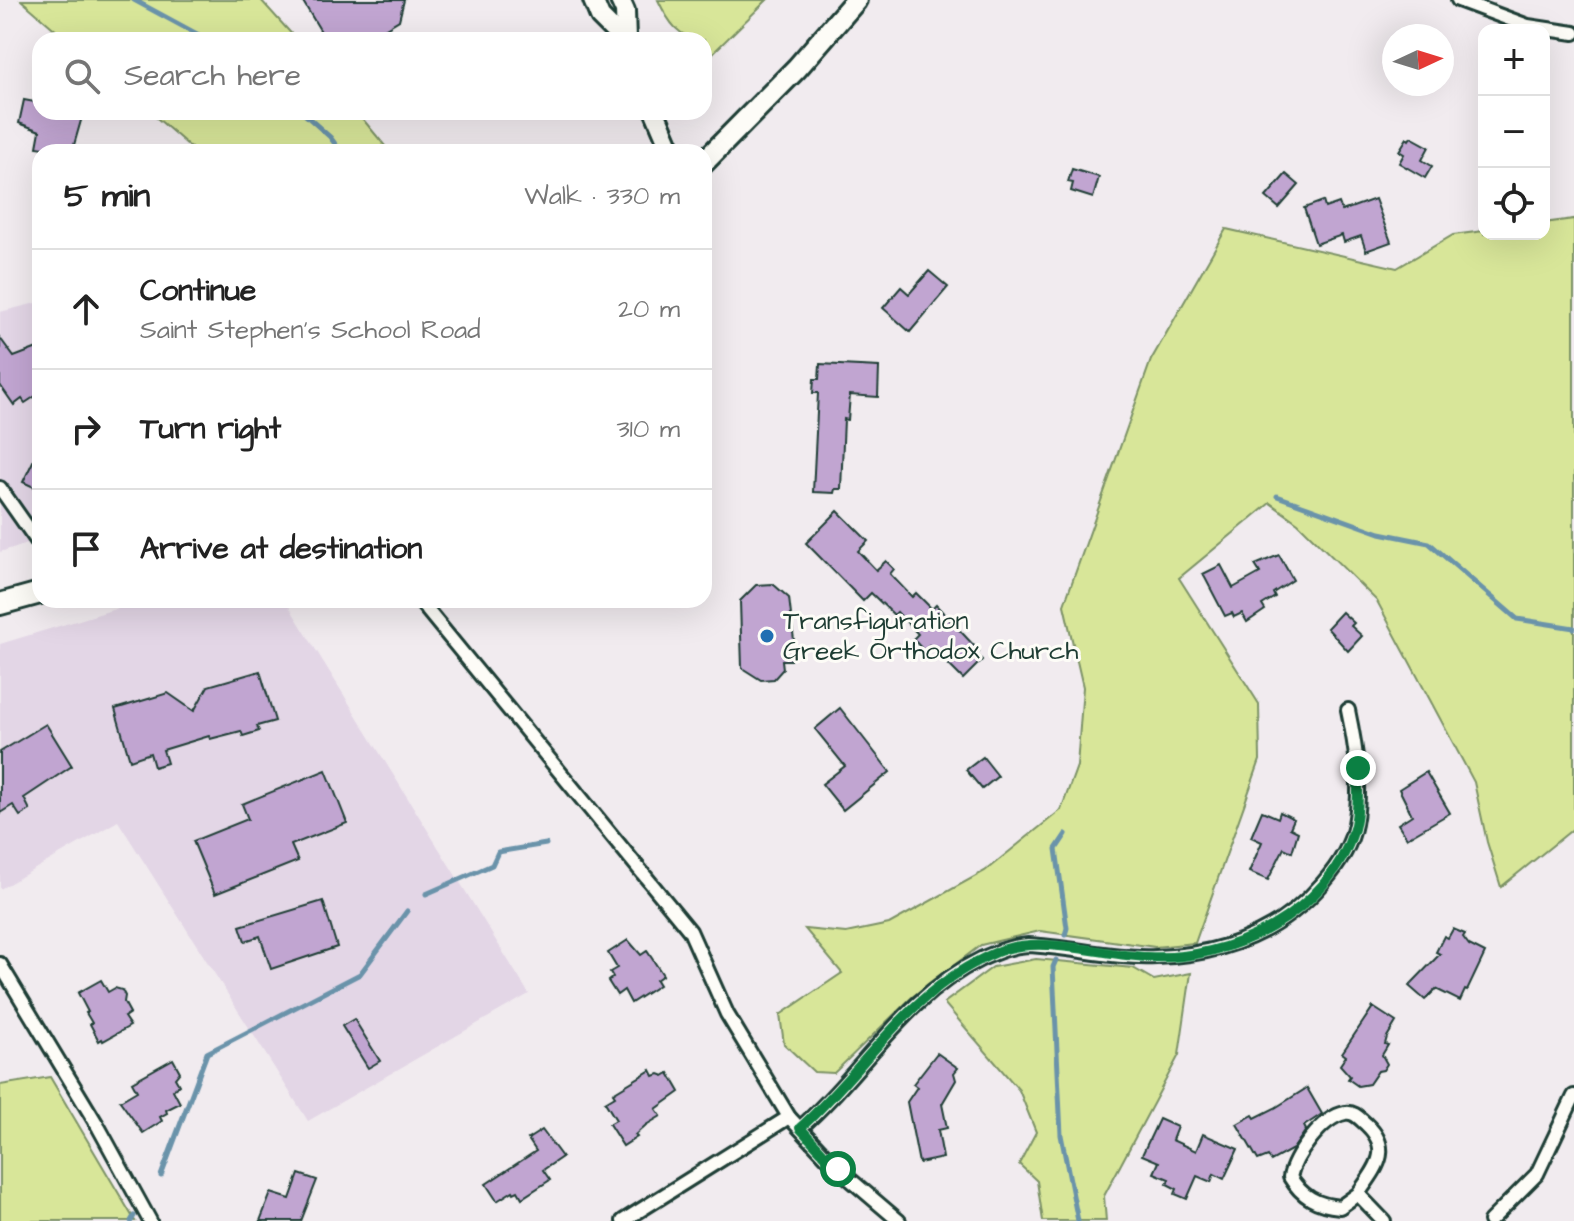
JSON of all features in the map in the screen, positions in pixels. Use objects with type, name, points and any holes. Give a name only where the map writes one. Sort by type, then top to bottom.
[{"type":"main road","points":[[712,154],[797,68],[856,0]]},
{"type":"main road","points":[[0,604],[32,595]]},
{"type":"street","points":[[593,0],[600,17],[616,32]]},
{"type":"street","points":[[620,0],[625,11],[624,32]]},
{"type":"street","points":[[1458,0],[1528,26],[1574,33]]},
{"type":"street","points":[[658,120],[669,144]]},
{"type":"street","points":[[0,488],[32,534]]},
{"type":"street","points":[[426,608],[690,931],[727,1014],[789,1117],[838,1169],[899,1221]]},
{"type":"street","points":[[800,1128],[924,997],[949,977],[997,952],[1028,945],[1151,958],[1185,956],[1241,942],[1285,919],[1310,898],[1336,867],[1354,827],[1358,768],[1348,710]]},
{"type":"street","points":[[0,964],[99,1128],[150,1221]]},
{"type":"street","points":[[1490,1221],[1537,1174],[1574,1096]]},
{"type":"street","points":[[1345,1112],[1353,1113],[1372,1130],[1380,1142],[1382,1153],[1358,1194],[1340,1207],[1328,1206],[1299,1192],[1290,1177],[1293,1162],[1314,1135],[1345,1112]]},
{"type":"street","points":[[623,1221],[789,1117]]},
{"type":"street","points":[[1358,1194],[1384,1221]]},
{"type":"shaded area","points":[[32,304],[32,542],[0,552],[0,312]]},
{"type":"shaded area","points":[[119,608],[290,608],[529,994],[308,1121],[118,821],[0,889],[0,644]]},
{"type":"green space","points":[[21,0],[261,0],[290,32],[58,32]]},
{"type":"green space","points":[[658,0],[767,0],[712,54],[712,32],[680,32]]},
{"type":"green space","points":[[159,120],[364,120],[383,144],[187,144]]},
{"type":"green space","points":[[1574,219],[1574,828],[1501,887],[1474,782],[1377,601],[1298,523],[1270,503],[1179,578],[1259,704],[1260,760],[1195,943],[1155,947],[1040,931],[981,945],[912,997],[834,1073],[814,1072],[784,1044],[780,1015],[842,973],[805,929],[846,933],[889,924],[985,871],[1061,810],[1077,766],[1083,687],[1064,605],[1151,360],[1226,229],[1397,268],[1453,235],[1478,232],[1478,240],[1550,240],[1550,222]]},
{"type":"green space","points":[[1036,959],[1133,968],[1154,980],[1191,973],[1179,1055],[1104,1196],[1106,1221],[1043,1221],[1037,1181],[1019,1164],[1036,1132],[1019,1090],[944,1003],[993,967]]},
{"type":"green space","points":[[50,1077],[135,1221],[0,1221],[0,1085]]},
{"type":"building","points":[[302,0],[404,0],[399,20],[379,32],[321,32]]},
{"type":"building","points":[[24,100],[32,102],[32,120],[81,120],[74,144],[38,144],[40,131],[19,123]]},
{"type":"building","points":[[1411,137],[1429,147],[1422,160],[1432,166],[1425,178],[1399,163],[1404,154],[1399,151]]},
{"type":"building","points":[[1072,169],[1099,177],[1093,198],[1071,191],[1073,183],[1068,182]]},
{"type":"building","points":[[1286,174],[1299,185],[1279,208],[1266,197]]},
{"type":"building","points":[[1375,199],[1391,242],[1366,251],[1361,236],[1344,242],[1342,235],[1316,244],[1304,208],[1323,201],[1325,208],[1339,203],[1342,211]]},
{"type":"building","points":[[929,271],[948,287],[910,332],[883,308],[901,287],[909,294]]},
{"type":"building","points":[[0,338],[14,357],[32,350],[32,398],[25,403],[22,399],[14,405],[0,385]]},
{"type":"building","points":[[820,364],[879,367],[878,397],[850,395],[848,420],[844,419],[841,489],[835,489],[834,493],[813,492],[818,393],[813,393],[814,379],[819,379]]},
{"type":"building","points":[[32,463],[32,486],[23,482]]},
{"type":"building","points":[[838,511],[868,541],[858,551],[876,570],[886,561],[894,569],[890,574],[912,597],[916,593],[932,609],[936,605],[979,651],[976,654],[982,660],[963,679],[929,645],[924,651],[913,639],[918,634],[897,612],[894,615],[871,593],[863,601],[806,543]]},
{"type":"building","points":[[1279,555],[1293,580],[1273,593],[1275,597],[1262,605],[1265,610],[1247,622],[1242,613],[1234,617],[1232,613],[1225,616],[1203,574],[1221,565],[1233,588],[1260,573],[1255,565]]},
{"type":"building","name":"Transfiguration Greek Orthodox Church","points":[[773,584],[789,598],[795,649],[790,649],[791,660],[782,660],[783,669],[774,679],[761,680],[742,668],[740,601],[756,585]]},
{"type":"building","points":[[1342,612],[1362,636],[1348,651],[1327,628]]},
{"type":"building","points":[[260,671],[275,721],[257,726],[259,731],[243,736],[241,731],[210,739],[209,736],[163,750],[167,763],[154,767],[150,753],[130,760],[115,709],[168,693],[194,711],[208,686]]},
{"type":"building","points":[[840,708],[890,772],[843,810],[822,784],[845,766],[815,729]]},
{"type":"building","points":[[46,724],[72,766],[24,798],[30,810],[20,816],[13,805],[0,813],[0,752]]},
{"type":"building","points":[[983,757],[998,776],[982,789],[966,770]]},
{"type":"building","points":[[326,770],[347,823],[291,845],[298,861],[215,894],[193,841],[248,819],[242,804]]},
{"type":"building","points":[[1426,772],[1450,813],[1407,838],[1398,824],[1412,815],[1399,789]]},
{"type":"building","points":[[1262,811],[1278,818],[1280,812],[1294,819],[1290,828],[1298,832],[1292,852],[1284,848],[1268,880],[1249,872],[1262,842],[1251,837]]},
{"type":"building","points":[[323,901],[337,947],[271,969],[260,936],[245,941],[240,926]]},
{"type":"building","points":[[1453,929],[1465,934],[1463,937],[1469,945],[1485,953],[1460,1001],[1436,989],[1425,1000],[1409,986],[1440,954],[1436,952],[1444,936],[1448,938]]},
{"type":"building","points":[[628,940],[641,955],[647,951],[663,975],[656,980],[659,985],[631,1003],[624,990],[617,995],[608,981],[613,977],[610,972],[617,968],[608,953]]},
{"type":"building","points":[[101,980],[108,992],[115,988],[122,990],[130,1013],[124,1017],[130,1026],[99,1041],[78,993]]},
{"type":"building","points":[[1373,1007],[1396,1022],[1387,1037],[1385,1044],[1388,1045],[1382,1055],[1387,1064],[1369,1084],[1358,1086],[1348,1079],[1350,1076],[1340,1065],[1346,1056],[1342,1053]]},
{"type":"building","points":[[354,1019],[380,1061],[368,1068],[342,1026]]},
{"type":"building","points":[[937,1053],[958,1068],[954,1073],[956,1080],[942,1104],[947,1128],[938,1130],[943,1158],[919,1163],[907,1102],[917,1087],[913,1084]]},
{"type":"building","points":[[173,1059],[180,1072],[175,1078],[179,1085],[173,1090],[180,1103],[166,1110],[167,1113],[160,1117],[162,1121],[143,1133],[120,1101],[137,1091],[132,1082]]},
{"type":"building","points":[[651,1070],[654,1076],[669,1073],[680,1092],[656,1109],[661,1116],[623,1146],[609,1124],[616,1120],[605,1102],[615,1096],[613,1093]]},
{"type":"building","points":[[1307,1088],[1322,1114],[1304,1126],[1306,1130],[1293,1149],[1271,1161],[1268,1156],[1258,1160],[1237,1124],[1275,1108]]},
{"type":"building","points":[[1159,1119],[1177,1127],[1172,1140],[1196,1151],[1203,1134],[1238,1149],[1224,1179],[1214,1174],[1211,1182],[1197,1176],[1187,1199],[1175,1194],[1177,1189],[1167,1184],[1169,1179],[1154,1173],[1159,1162],[1142,1155]]},
{"type":"building","points":[[542,1130],[562,1157],[543,1170],[550,1180],[522,1198],[518,1191],[513,1191],[497,1201],[486,1184],[536,1151],[528,1139]]},
{"type":"building","points":[[299,1174],[317,1180],[301,1221],[260,1221],[271,1193],[290,1199]]},
{"type":"waterway","points":[[134,0],[193,32]]},
{"type":"waterway","points":[[311,120],[335,144]]},
{"type":"waterway","points":[[1277,496],[1380,533],[1429,543],[1517,619],[1574,628]]},
{"type":"waterway","points":[[1065,935],[1067,928],[1056,849],[1066,834]]},
{"type":"waterway","points":[[426,894],[492,865],[498,852],[546,844]]},
{"type":"waterway","points":[[161,1176],[207,1053],[360,974],[407,911]]},
{"type":"waterway","points":[[1056,960],[1053,967],[1061,1135],[1078,1221]]},
{"type":"waterway","points":[[131,1221],[134,1216]]},
{"type":"place","name":"Transfiguration Greek Orthodox Church","points":[[767,636]]},
{"type":"route","points":[[838,1169],[800,1128],[885,1035],[949,977],[1013,946],[1050,946],[1151,958],[1185,956],[1241,942],[1265,930],[1285,919],[1310,898],[1336,867],[1354,827],[1358,768]]}]
